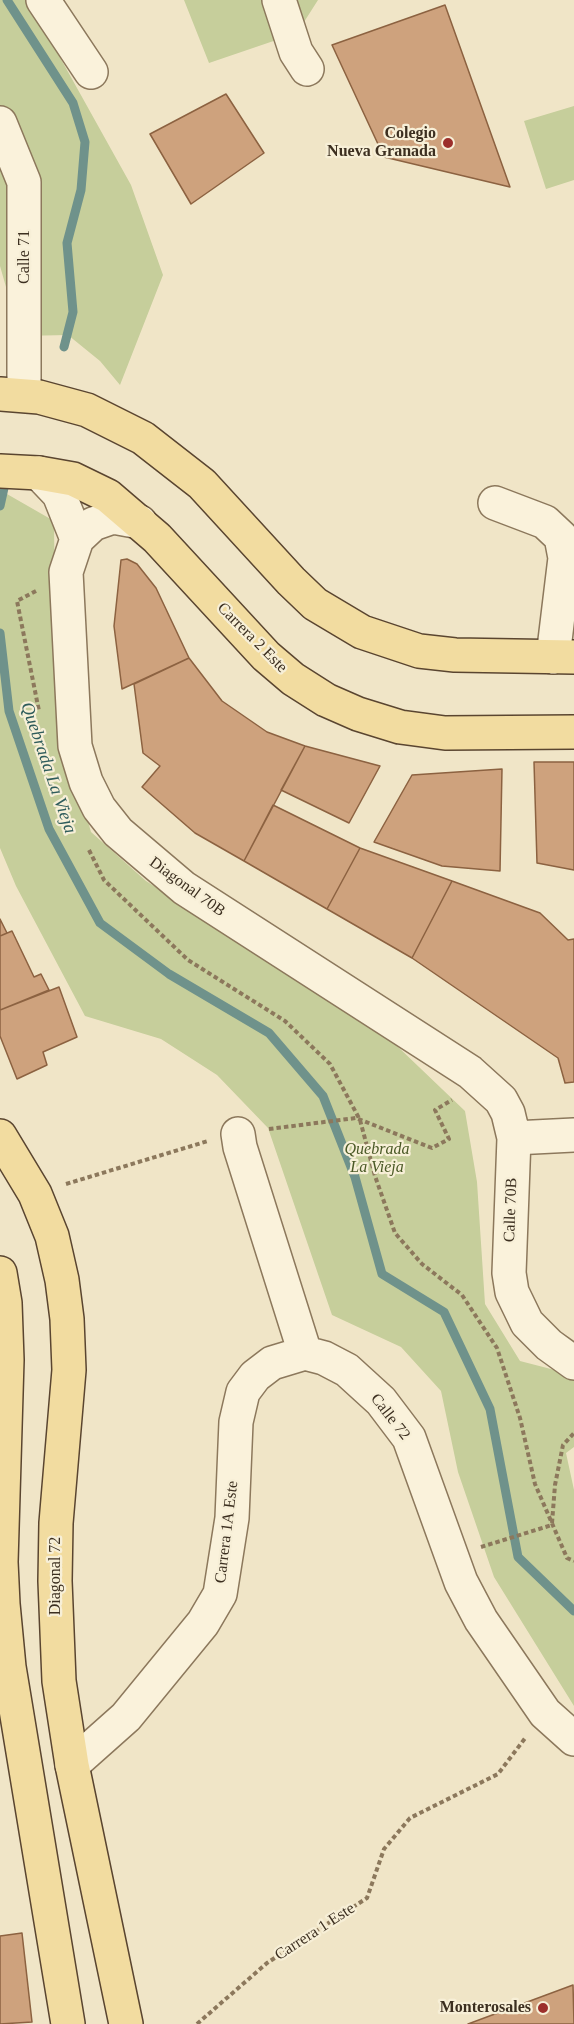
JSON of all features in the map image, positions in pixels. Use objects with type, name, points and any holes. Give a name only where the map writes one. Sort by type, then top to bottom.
[{"type":"main road","points":[[11,394],[60,402],[104,417],[167,455],[202,484],[315,604],[362,632],[419,651],[455,655],[563,657]]},
{"type":"main road","name":"Carrera 2 Este","points":[[0,471],[39,473],[73,480],[108,496],[140,522],[266,656],[293,679],[326,700],[358,714],[411,728],[445,732],[574,732]]},
{"type":"main road","name":"Diagonal 72","points":[[0,1136],[35,1194],[52,1236],[67,1319],[69,1370],[56,1523],[58,1681],[72,1765],[126,2024]]},
{"type":"main road","points":[[0,1273],[5,1303],[7,1360],[2,1551],[3,1604],[9,1667],[68,2024]]},
{"type":"street","points":[[43,0],[91,72]]},
{"type":"street","points":[[279,0],[296,52],[307,69]]},
{"type":"street","name":"Calle 71","points":[[0,123],[24,182],[24,386],[11,394]]},
{"type":"street","points":[[39,473],[59,494],[77,539],[99,520],[113,517],[140,522]]},
{"type":"street","points":[[495,503],[545,522],[561,537],[565,558],[563,657]]},
{"type":"street","name":"Diagonal 70B","points":[[77,539],[66,572],[75,746],[86,782],[99,808],[125,839],[184,888],[470,1072],[492,1089],[511,1125]]},
{"type":"street","points":[[511,1125],[574,1135]]},
{"type":"street","name":"Calle 70B","points":[[511,1125],[509,1273],[517,1306],[527,1323],[549,1345],[574,1363]]},
{"type":"street","points":[[239,1140],[305,1353]]},
{"type":"street","name":"Carrera 1A Este","points":[[72,1765],[126,1717],[209,1613],[220,1594],[232,1518],[236,1422],[243,1392],[255,1376],[272,1363],[305,1353]]},
{"type":"street","name":"Calle 72","points":[[305,1353],[324,1358],[347,1370],[381,1401],[409,1438],[461,1582],[481,1620],[545,1713],[574,1738]]},
{"type":"path","points":[[40,588],[17,601],[40,716]]},
{"type":"path","points":[[84,840],[104,880],[188,960],[285,1021],[330,1064],[358,1119],[395,1233],[422,1264],[462,1295],[496,1348],[520,1418],[536,1484],[567,1558],[574,1561]]},
{"type":"path","points":[[63,1186],[222,1136],[228,1151],[239,1140],[310,1124],[358,1119],[432,1148],[449,1139],[435,1110],[455,1098],[470,1072]]},
{"type":"path","points":[[552,1525],[555,1485],[563,1445],[574,1433]]},
{"type":"path","points":[[504,1540],[552,1525]]},
{"type":"path","name":"Carrera 1 Este","points":[[197,2024],[267,1963],[367,1898],[384,1849],[410,1818],[498,1774],[545,1713]]},
{"type":"green space","points":[[0,0],[28,0],[131,185],[163,275],[120,385],[100,361],[68,335],[20,336],[0,266]]},
{"type":"green space","points":[[184,0],[318,0],[297,33],[209,63]]},
{"type":"green space","points":[[574,106],[574,180],[546,189],[524,121]]},
{"type":"green space","name":"Quebrada La Vieja","points":[[0,490],[54,521],[56,709],[91,832],[146,881],[343,1007],[396,1045],[465,1111],[477,1182],[485,1304],[520,1361],[574,1375],[574,1447],[566,1453],[574,1490],[574,1706],[494,1577],[458,1472],[441,1391],[401,1347],[332,1315],[268,1128],[217,1075],[161,1039],[85,1016],[16,886],[0,848]]},
{"type":"building","points":[[445,5],[510,187],[384,157],[332,45]]},
{"type":"building","points":[[226,94],[264,153],[191,204],[150,134]]},
{"type":"building","points":[[127,559],[137,564],[156,588],[189,658],[122,689],[114,626],[121,560]]},
{"type":"building","points":[[189,658],[222,701],[267,732],[305,746],[244,861],[195,833],[142,787],[160,766],[143,753],[134,684]]},
{"type":"building","points":[[305,746],[380,766],[349,823],[281,790]]},
{"type":"building","points":[[534,762],[574,762],[574,870],[537,863]]},
{"type":"building","points":[[502,769],[500,871],[442,866],[374,842],[412,775]]},
{"type":"building","points":[[273,805],[360,848],[327,909],[244,861]]},
{"type":"building","points":[[360,848],[452,881],[412,958],[327,909]]},
{"type":"building","points":[[452,881],[540,913],[568,940],[574,939],[574,1082],[565,1083],[558,1058],[412,958]]},
{"type":"building","points":[[0,919],[7,933],[0,936]]},
{"type":"building","points":[[12,931],[34,977],[41,974],[49,990],[0,1010],[0,936]]},
{"type":"building","points":[[59,987],[77,1037],[43,1052],[47,1065],[17,1079],[0,1036],[0,1010]]},
{"type":"building","points":[[22,1933],[32,2022],[0,2024],[0,1936]]},
{"type":"building","name":"Monterosales","points":[[573,1985],[574,2024],[468,2024]]},
{"type":"waterway","name":"Quebrada La Vieja","points":[[7,0],[73,103],[85,142],[81,190],[67,243],[73,312],[64,347]]},
{"type":"waterway","name":"Quebrada La Vieja","points":[[0,506],[4,488]]},
{"type":"waterway","name":"Quebrada La Vieja","points":[[0,633],[9,711],[49,829],[100,923],[169,974],[269,1033],[323,1096],[355,1177],[382,1274],[444,1312],[490,1409],[518,1557],[574,1611]]},
{"type":"place","name":"Colegio Nueva Granada","points":[[448,143]]},
{"type":"place","name":"Monterosales","points":[[543,2008]]}]
